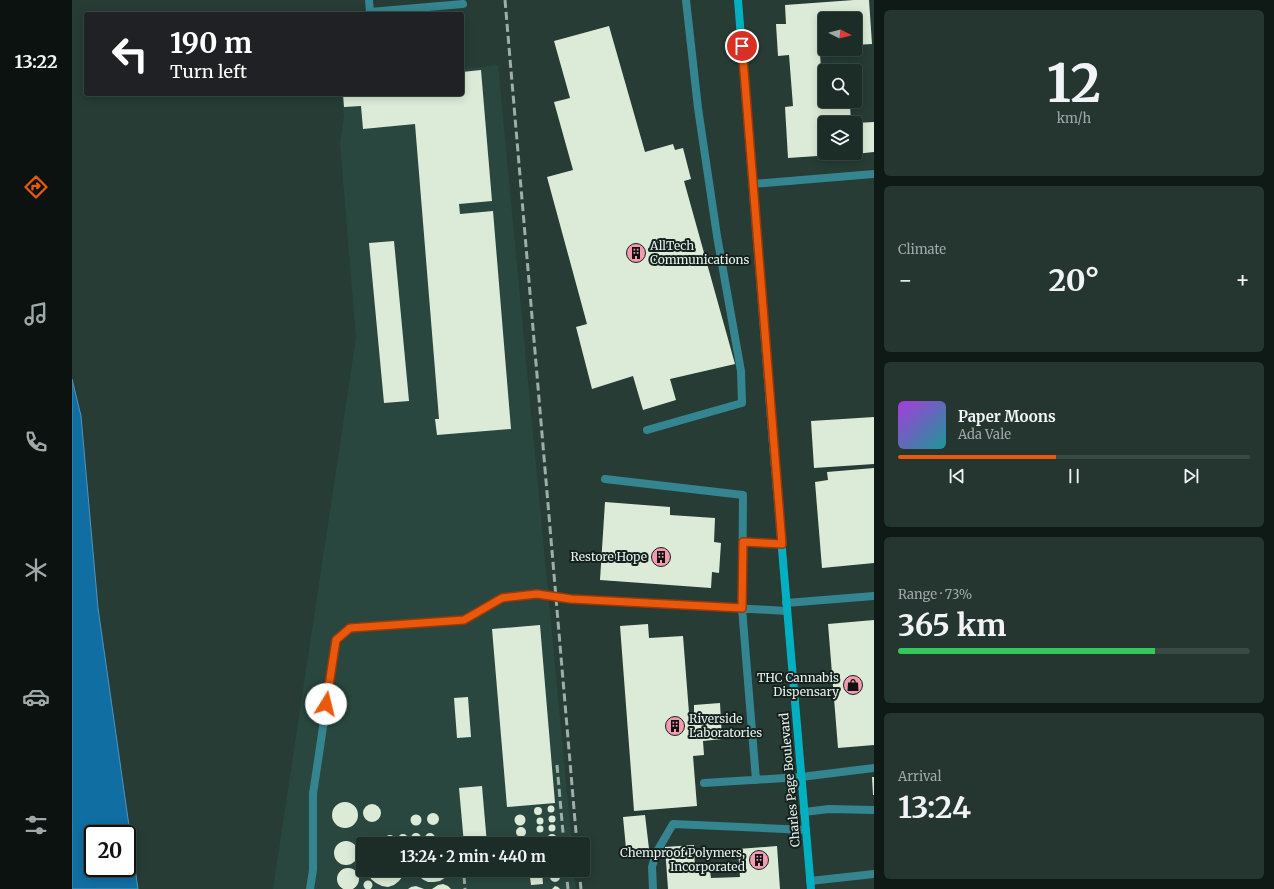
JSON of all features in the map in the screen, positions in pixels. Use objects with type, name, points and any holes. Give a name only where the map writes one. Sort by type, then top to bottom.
[{"type":"main road","name":"Charles Page Boulevard","points":[[738,0],[810,885]]},
{"type":"street","points":[[369,0],[370,12],[463,4]]},
{"type":"street","points":[[648,430],[742,404],[741,371],[717,236],[698,108],[686,0]]},
{"type":"street","points":[[753,184],[874,174]]},
{"type":"street","points":[[605,479],[743,495],[742,608],[756,780]]},
{"type":"street","points":[[743,542],[782,544]]},
{"type":"street","points":[[310,889],[313,870],[313,794],[336,640],[350,628],[464,620],[502,598],[537,594],[571,599],[742,608],[787,607],[874,596]]},
{"type":"street","points":[[704,783],[801,777],[874,768]]},
{"type":"street","points":[[804,812],[829,809],[874,810]]},
{"type":"street","points":[[653,889],[652,867],[656,853],[673,824],[806,830]]},
{"type":"street","points":[[810,885],[874,874]]},
{"type":"shaded area","points":[[498,65],[571,837],[356,837],[356,877],[575,877],[576,889],[273,889],[356,338],[340,143],[344,116],[341,96],[464,96],[464,69]]},
{"type":"water","points":[[72,379],[81,416],[98,608],[129,825],[84,825],[84,877],[136,877],[136,875],[138,889],[72,889]]},
{"type":"building","points":[[869,0],[872,44],[862,45],[862,12],[818,12],[818,56],[820,56],[821,64],[818,64],[818,108],[850,108],[851,116],[818,116],[818,156],[788,158],[785,107],[793,106],[789,55],[778,56],[776,24],[786,24],[785,5]]},
{"type":"building","name":"AllTech Communications","points":[[609,26],[645,152],[673,144],[675,150],[683,148],[691,179],[684,181],[735,364],[670,379],[676,400],[643,410],[633,376],[592,389],[576,327],[587,324],[547,177],[573,170],[554,102],[570,98],[554,41]]},
{"type":"building","points":[[481,70],[492,201],[459,204],[460,214],[493,211],[511,429],[437,435],[435,419],[439,419],[415,124],[363,129],[361,106],[344,107],[343,96],[464,96],[464,72]]},
{"type":"building","points":[[874,122],[874,152],[862,153],[862,123]]},
{"type":"building","points":[[394,241],[409,401],[384,403],[369,243]]},
{"type":"building","points":[[874,417],[874,464],[814,468],[811,421]]},
{"type":"building","points":[[874,468],[874,563],[822,568],[815,482],[828,480],[827,472]]},
{"type":"building","name":"Restore Hope","points":[[605,502],[670,507],[670,515],[715,518],[714,542],[721,543],[719,573],[712,572],[711,588],[600,580]]},
{"type":"building","name":"THC Cannabis Dispensary","points":[[874,620],[874,745],[838,748],[828,624]]},
{"type":"building","name":"Riverside Laboratories","points":[[648,624],[649,638],[683,636],[689,713],[694,713],[694,705],[720,703],[722,739],[703,741],[704,755],[693,756],[697,806],[634,811],[620,626]]},
{"type":"building","points":[[540,625],[555,803],[507,807],[492,629]]},
{"type":"building","points":[[468,697],[471,737],[457,738],[454,698]]},
{"type":"building","points":[[872,777],[874,777],[874,795],[873,795]]},
{"type":"building","points":[[482,786],[486,837],[463,837],[459,788]]},
{"type":"building","points":[[345,802],[354,806],[358,815],[354,824],[345,828],[336,824],[332,815],[336,806]]},
{"type":"building","points":[[372,804],[378,807],[381,813],[378,819],[372,822],[366,819],[363,813],[366,807]]},
{"type":"building","points":[[551,806],[554,809],[551,812],[548,809]]},
{"type":"building","points":[[536,807],[540,807],[542,811],[540,815],[536,815],[534,813],[534,809]]},
{"type":"building","points":[[433,813],[437,815],[439,819],[437,823],[433,825],[429,823],[427,819],[429,815]]},
{"type":"building","points":[[416,814],[420,816],[422,820],[420,824],[416,826],[412,824],[410,820],[412,816]]},
{"type":"building","points":[[518,815],[522,815],[524,816],[524,824],[518,825],[515,822],[515,818]]},
{"type":"building","points":[[552,815],[556,819],[552,823],[548,819]]},
{"type":"building","points":[[645,815],[650,857],[627,859],[623,817]]},
{"type":"building","points":[[540,818],[543,821],[540,824],[537,821]]},
{"type":"building","points":[[540,825],[544,829],[540,833],[536,829]]},
{"type":"building","points":[[552,825],[555,828],[552,831],[549,828]]},
{"type":"building","points":[[523,827],[526,830],[525,836],[517,836],[517,828]]},
{"type":"building","points":[[414,833],[418,833],[421,836],[411,837]]},
{"type":"building","points":[[428,833],[432,833],[435,836],[425,837]]},
{"type":"building","points":[[401,834],[407,835],[408,837],[398,837]]},
{"type":"building","points":[[552,834],[556,837],[548,837]]},
{"type":"building","points":[[346,841],[356,848],[356,858],[354,861],[346,865],[338,861],[334,853],[338,845]]},
{"type":"building","name":"Chemproof Polymers, Incorporated","points":[[694,845],[695,872],[710,871],[711,878],[740,877],[738,849],[777,846],[780,889],[668,889],[665,847]]},
{"type":"building","points":[[344,868],[352,868],[356,871],[356,877],[359,877],[359,883],[352,890],[344,890],[337,883],[337,875]]},
{"type":"building","points":[[370,877],[402,877],[394,885],[388,887],[382,886]]},
{"type":"building","points":[[421,877],[446,877],[440,881],[434,882],[428,882]]},
{"type":"building","points":[[530,877],[542,877],[543,884],[531,885]]},
{"type":"building","points":[[550,877],[560,877],[555,882]]},
{"type":"building","points":[[368,880],[373,885],[368,890],[363,885]]},
{"type":"building","points":[[443,884],[451,889],[432,889],[438,885]]},
{"type":"building","points":[[416,886],[424,889],[408,889],[411,887]]},
{"type":"building","points":[[555,886],[558,887],[560,889],[552,889]]},
{"type":"railway","points":[[505,0],[576,837]]},
{"type":"railway","points":[[557,765],[563,837]]},
{"type":"railway","points":[[464,877],[465,889]]},
{"type":"railway","points":[[567,877],[568,889]]},
{"type":"railway","points":[[580,877],[581,889]]},
{"type":"place","name":"AllTech Communications","points":[[636,253]]},
{"type":"place","name":"Restore Hope","points":[[661,557]]},
{"type":"place","name":"THC Cannabis Dispensary","points":[[853,685]]},
{"type":"place","name":"Riverside Laboratories","points":[[675,726]]},
{"type":"place","name":"Chemproof Polymers, Incorporated","points":[[759,860]]},
{"type":"route","points":[[326,704],[336,640],[350,628],[464,620],[502,598],[537,594],[571,599],[742,608],[743,542],[782,544],[742,46]]}]
